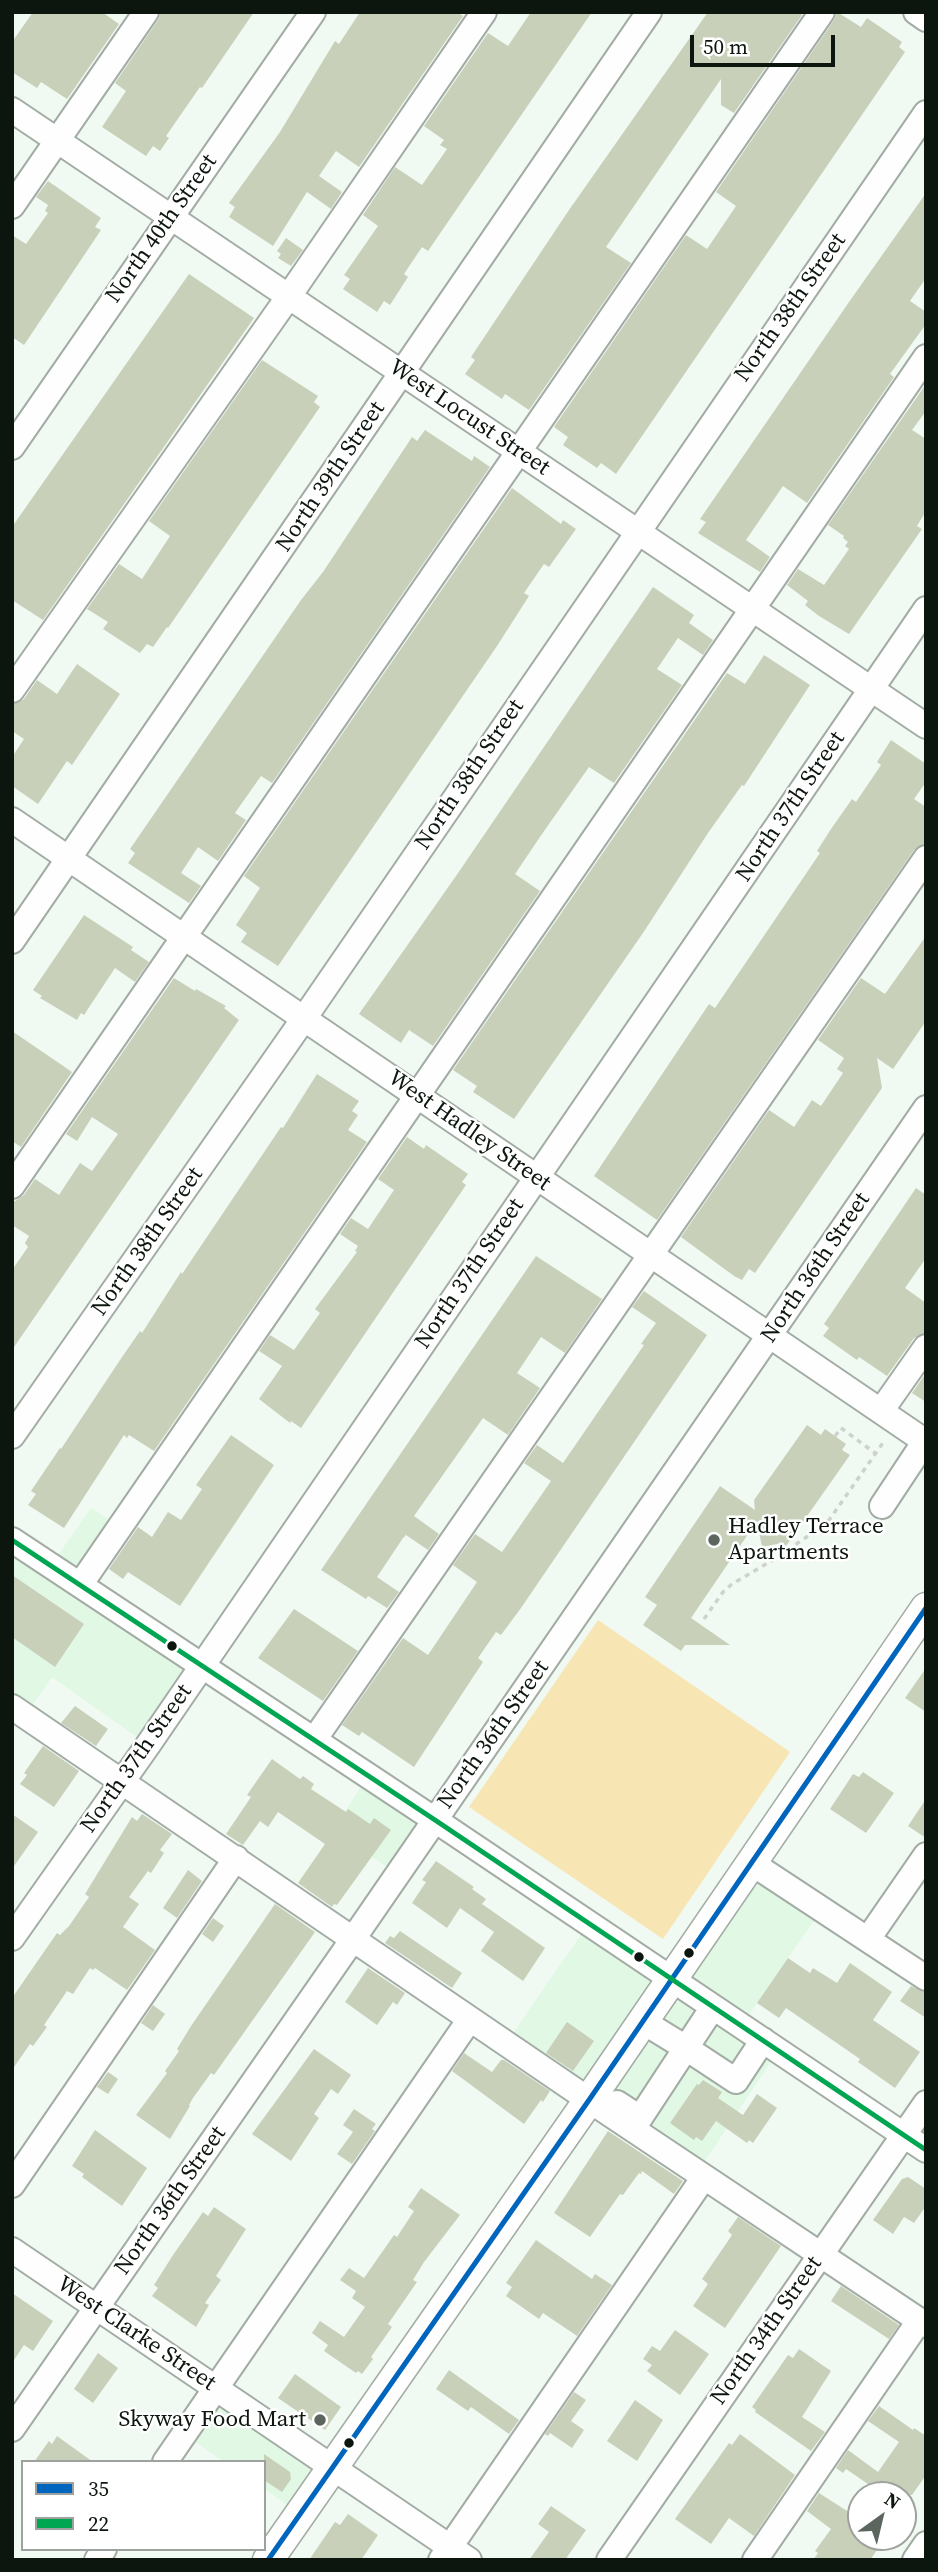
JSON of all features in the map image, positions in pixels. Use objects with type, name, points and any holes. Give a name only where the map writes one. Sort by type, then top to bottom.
[{"type":"main road","points":[[268,2560],[593,2094],[670,1977],[926,1608]]},
{"type":"street","points":[[12,206],[146,12]]},
{"type":"street","name":"North 40th Street","points":[[12,447],[313,12]]},
{"type":"street","points":[[12,690],[289,296],[484,12]]},
{"type":"street","name":"North 39th Street","points":[[12,941],[649,12]]},
{"type":"street","points":[[12,1186],[822,12]]},
{"type":"street","points":[[916,12],[926,19]]},
{"type":"street","name":"West Locust Street","points":[[12,110],[926,726]]},
{"type":"street","name":"North 38th Street","points":[[12,1436],[926,113]]},
{"type":"street","points":[[80,1585],[926,357]]},
{"type":"street","name":"North 37th Street","points":[[12,1938],[123,1781],[926,609]]},
{"type":"street","name":"West Hadley Street","points":[[12,820],[925,1441]]},
{"type":"street","points":[[314,1740],[926,858]]},
{"type":"street","name":"North 36th Street","points":[[12,2429],[926,1108]]},
{"type":"street","points":[[881,1411],[926,1347]]},
{"type":"street","points":[[882,1506],[925,1441]]},
{"type":"street","points":[[12,1539],[435,1819],[926,2150]]},
{"type":"street","points":[[12,1707],[470,2019],[593,2094],[640,2118],[713,2007]]},
{"type":"street","points":[[868,1939],[926,1855]]},
{"type":"street","points":[[12,2185],[236,1858]]},
{"type":"street","points":[[750,1862],[926,1978]]},
{"type":"street","points":[[166,2460],[470,2019]]},
{"type":"street","points":[[642,2021],[736,2081],[763,2040]]},
{"type":"street","points":[[593,2094],[704,2177],[923,2323],[755,2560]]},
{"type":"street","name":"North 34th Street","points":[[609,2560],[926,2103]]},
{"type":"street","points":[[453,2555],[704,2177]]},
{"type":"street","name":"West Clarke Street","points":[[12,2250],[332,2468],[453,2555]]},
{"type":"street","points":[[915,2560],[926,2544]]},
{"type":"path","points":[[835,1436],[841,1428],[875,1453]]},
{"type":"path","points":[[704,1619],[723,1592],[733,1584],[827,1523],[885,1440]]},
{"type":"shaded area","points":[[91,1508],[119,1526],[80,1585],[202,1666],[148,1745],[52,1677],[25,1716],[12,1707],[12,1540],[51,1565]]},
{"type":"shaded area","points":[[598,1620],[790,1752],[663,1939],[469,1807]]},
{"type":"shaded area","points":[[368,1776],[435,1820],[398,1874],[332,1831]]},
{"type":"shaded area","points":[[750,1862],[822,1909],[742,2025],[778,2051],[697,2173],[506,2043],[589,1923],[670,1977]]},
{"type":"shaded area","points":[[216,2389],[332,2467],[300,2513],[266,2490],[266,2460],[221,2460],[184,2434]]},
{"type":"building","points":[[33,12],[102,12],[119,24],[67,99],[41,82],[37,88],[12,72],[12,42]]},
{"type":"building","points":[[161,12],[254,12],[166,136],[169,138],[160,151],[153,146],[146,156],[102,127],[126,91],[115,83]]},
{"type":"building","points":[[360,12],[457,12],[463,16],[359,167],[336,151],[319,176],[342,192],[331,209],[307,192],[273,246],[229,217],[235,207],[229,203],[280,132],[335,41],[339,44]]},
{"type":"building","points":[[531,12],[592,12],[428,251],[422,247],[404,274],[408,277],[390,305],[384,301],[377,312],[343,289],[350,279],[344,275],[378,226],[363,215],[395,167],[422,185],[447,149],[440,145],[444,140],[424,126],[488,33],[508,46]]},
{"type":"building","points":[[708,12],[799,12],[802,15],[734,113],[721,105],[721,79],[606,247],[631,263],[529,410],[505,394],[502,399],[465,374],[475,360],[471,357],[569,210]]},
{"type":"building","points":[[837,12],[861,27],[867,18],[902,42],[899,47],[905,52],[616,474],[601,463],[597,468],[563,445],[568,437],[554,427],[686,235],[707,249],[736,206],[716,192]]},
{"type":"building","points":[[48,181],[101,218],[95,227],[101,230],[24,345],[12,337],[12,235],[26,244],[48,213],[45,211],[48,205],[36,197]]},
{"type":"building","points":[[926,193],[926,278],[910,301],[926,312],[926,324],[890,374],[894,377],[807,503],[783,486],[746,540],[770,557],[760,572],[698,533],[706,522],[700,519]]},
{"type":"building","points":[[286,238],[303,250],[291,266],[278,258],[281,254],[277,251]]},
{"type":"building","points":[[189,274],[254,318],[43,620],[12,600],[12,527]]},
{"type":"building","points":[[262,360],[318,396],[314,402],[320,407],[168,628],[153,647],[147,644],[140,653],[103,629],[108,622],[87,609],[119,564],[142,579],[170,536],[149,521]]},
{"type":"building","points":[[926,384],[926,411],[912,430],[926,439],[926,511],[917,526],[922,529],[849,634],[805,605],[808,601],[787,585],[798,569],[824,585],[849,549],[845,546],[848,542],[844,536],[828,525]]},
{"type":"building","points":[[425,430],[472,461],[474,456],[490,467],[272,783],[261,776],[235,813],[246,820],[218,861],[198,847],[181,873],[201,886],[189,903],[128,863],[135,853],[130,849],[323,572],[412,437],[417,441]]},
{"type":"building","points":[[512,488],[561,524],[563,520],[576,529],[549,567],[544,564],[524,593],[529,596],[497,646],[278,966],[241,942],[247,933],[236,925],[260,888],[244,876]]},
{"type":"building","points":[[653,587],[694,615],[689,623],[713,640],[703,655],[678,638],[657,669],[682,685],[614,783],[589,767],[542,834],[515,874],[540,891],[433,1046],[409,1030],[401,1043],[359,1014]]},
{"type":"building","points":[[764,655],[810,685],[744,786],[742,785],[708,833],[643,933],[514,1119],[473,1092],[477,1086],[453,1070],[727,673],[745,684]]},
{"type":"building","points":[[77,664],[120,694],[72,765],[67,761],[38,804],[12,786],[12,757],[24,739],[12,731],[12,705],[24,699],[37,680],[57,694]]},
{"type":"building","points":[[891,740],[926,764],[926,782],[914,799],[926,807],[926,843],[914,850],[657,1220],[594,1176],[709,1004],[715,1008],[820,853],[817,851],[852,799],[856,802],[881,765],[877,762]]},
{"type":"building","points":[[84,915],[133,947],[131,950],[149,962],[135,982],[115,968],[84,1015],[81,1013],[77,1020],[40,998],[42,996],[33,990]]},
{"type":"building","points":[[926,936],[926,1021],[893,1069],[877,1058],[882,1088],[755,1273],[749,1269],[742,1280],[734,1276],[681,1237],[769,1110],[794,1127],[812,1100],[821,1106],[843,1073],[837,1069],[844,1058],[818,1040],[861,978],[885,994]]},
{"type":"building","points":[[174,978],[226,1006],[224,1008],[239,1020],[12,1350],[12,1270],[28,1247],[25,1243],[29,1236],[12,1225],[12,1203],[24,1195],[35,1179],[59,1195],[80,1163],[92,1171],[118,1134],[92,1117],[77,1141],[66,1134]]},
{"type":"building","points":[[12,1031],[72,1072],[21,1147],[12,1141]]},
{"type":"building","points":[[317,1074],[359,1101],[352,1111],[358,1115],[348,1130],[367,1142],[154,1451],[129,1435],[127,1438],[124,1435],[64,1528],[28,1505],[36,1494],[31,1491],[281,1127],[283,1128]]},
{"type":"building","points":[[407,1137],[424,1149],[426,1145],[468,1174],[462,1182],[466,1185],[301,1428],[291,1421],[290,1423],[259,1399],[282,1366],[259,1351],[270,1335],[294,1350],[320,1313],[315,1309],[357,1252],[355,1251],[358,1246],[340,1234],[351,1218],[368,1229],[394,1190],[378,1179]]},
{"type":"building","points":[[916,1188],[926,1195],[926,1258],[905,1288],[926,1303],[926,1332],[914,1338],[887,1376],[859,1357],[857,1360],[823,1336],[829,1328],[824,1324]]},
{"type":"building","points":[[536,1256],[602,1299],[565,1353],[541,1337],[517,1373],[540,1388],[508,1435],[483,1418],[414,1516],[439,1534],[428,1550],[406,1535],[377,1577],[399,1592],[387,1608],[368,1596],[366,1599],[321,1570]]},
{"type":"building","points":[[644,1291],[707,1335],[521,1608],[501,1635],[496,1632],[478,1658],[483,1662],[414,1767],[362,1732],[359,1736],[342,1725],[403,1638],[428,1655],[477,1582],[453,1565],[475,1534],[502,1552],[551,1481],[524,1463],[537,1445],[563,1463],[644,1345],[641,1344],[656,1323],[632,1307]]},
{"type":"building","points":[[926,1373],[926,1402],[912,1393]]},
{"type":"building","name":"Hadley Terrace Apartments","points":[[807,1425],[821,1435],[825,1429],[846,1444],[842,1450],[850,1455],[786,1546],[782,1543],[762,1547],[757,1521],[691,1618],[730,1645],[685,1645],[681,1651],[643,1625],[657,1605],[645,1597],[720,1486],[755,1510],[754,1500]]},
{"type":"building","points":[[231,1435],[274,1465],[180,1606],[128,1572],[123,1579],[109,1569],[138,1527],[152,1537],[168,1512],[181,1520],[202,1489],[196,1485]]},
{"type":"building","points":[[12,1575],[84,1624],[55,1667],[12,1637]]},
{"type":"building","points":[[294,1609],[358,1651],[323,1701],[258,1658]]},
{"type":"building","points":[[926,1668],[926,1712],[905,1698]]},
{"type":"building","points":[[75,1706],[108,1729],[96,1746],[61,1723]]},
{"type":"building","points":[[43,1746],[79,1771],[54,1807],[20,1784],[27,1775],[24,1773]]},
{"type":"building","points":[[272,1759],[300,1779],[303,1776],[314,1784],[311,1789],[346,1812],[348,1809],[370,1824],[374,1818],[391,1830],[337,1905],[332,1907],[298,1883],[325,1844],[278,1812],[268,1827],[260,1821],[243,1845],[226,1834],[251,1797],[247,1795]]},
{"type":"building","points":[[863,1772],[894,1793],[866,1833],[830,1809],[853,1774],[859,1777]]},
{"type":"building","points":[[926,1799],[926,1838],[908,1826]]},
{"type":"building","points":[[12,1814],[38,1832],[12,1869]]},
{"type":"building","points":[[142,1814],[172,1834],[160,1850],[164,1853],[151,1873],[148,1871],[129,1897],[139,1904],[123,1927],[155,1950],[127,1990],[95,1968],[90,1968],[73,1994],[67,1991],[44,2025],[47,2027],[33,2046],[30,2044],[12,2070],[12,1998],[57,1933],[60,1935],[69,1926],[89,1897],[85,1894],[132,1817],[137,1821]]},
{"type":"building","points":[[436,1861],[474,1887],[472,1889],[486,1899],[482,1904],[545,1948],[523,1981],[481,1951],[494,1932],[460,1908],[447,1928],[412,1903],[426,1882],[422,1880]]},
{"type":"building","points":[[188,1870],[202,1881],[177,1918],[163,1908]]},
{"type":"building","points":[[275,1904],[315,1932],[214,2075],[211,2073],[193,2098],[170,2139],[136,2115],[167,2073],[165,2071],[179,2051],[177,2049],[191,2026]]},
{"type":"building","points":[[213,1918],[224,1926],[213,1942],[202,1934]]},
{"type":"building","points":[[400,1931],[462,1973],[452,1988],[385,1943],[390,1936],[394,1938]]},
{"type":"building","points":[[788,1958],[810,1973],[813,1968],[837,1983],[850,1963],[892,1992],[873,2020],[920,2052],[895,2088],[858,2062],[860,2059],[786,2008],[779,2018],[757,2003]]},
{"type":"building","points":[[368,1968],[405,1993],[397,2005],[393,2002],[377,2025],[345,2002]]},
{"type":"building","points":[[911,1986],[926,1993],[926,2018],[900,2001]]},
{"type":"building","points":[[153,2005],[165,2014],[153,2031],[141,2023]]},
{"type":"building","points":[[567,2022],[594,2041],[573,2071],[546,2053]]},
{"type":"building","points":[[314,2049],[351,2075],[338,2094],[331,2089],[314,2114],[319,2118],[291,2161],[252,2134]]},
{"type":"building","points":[[464,2053],[492,2072],[501,2060],[504,2060],[550,2091],[524,2124],[452,2071]]},
{"type":"building","points":[[108,2072],[118,2079],[108,2094],[97,2087]]},
{"type":"building","points":[[703,2080],[722,2092],[718,2098],[743,2115],[757,2094],[777,2108],[753,2143],[749,2140],[747,2143],[716,2121],[702,2141],[696,2137],[694,2140],[670,2123],[697,2084]]},
{"type":"building","points":[[354,2109],[376,2124],[372,2129],[375,2131],[352,2164],[337,2154],[353,2132],[343,2125]]},
{"type":"building","points":[[95,2130],[147,2168],[122,2206],[82,2177],[84,2174],[72,2166]]},
{"type":"building","points":[[608,2131],[683,2181],[674,2194],[642,2171],[623,2195],[620,2194],[590,2237],[554,2213]]},
{"type":"building","points":[[908,2177],[926,2189],[926,2206],[914,2223],[904,2217],[893,2234],[873,2220],[902,2179]]},
{"type":"building","points":[[421,2188],[460,2215],[413,2280],[417,2282],[388,2324],[392,2327],[371,2357],[373,2359],[362,2374],[358,2371],[356,2373],[324,2351],[328,2345],[312,2333],[320,2321],[344,2337],[365,2307],[352,2298],[356,2291],[340,2280],[349,2268],[364,2278],[414,2211],[408,2207]]},
{"type":"building","points":[[214,2207],[246,2229],[216,2276],[221,2280],[205,2303],[209,2305],[196,2327],[152,2296],[158,2288],[154,2285],[173,2255],[203,2212],[208,2216]]},
{"type":"building","points":[[738,2217],[781,2246],[725,2328],[693,2306],[708,2284],[702,2279],[732,2235],[728,2231]]},
{"type":"building","points":[[536,2240],[592,2279],[595,2274],[612,2285],[577,2336],[543,2313],[539,2319],[506,2296],[512,2287],[506,2283]]},
{"type":"building","points":[[841,2286],[899,2325],[889,2339],[831,2301]]},
{"type":"building","points":[[12,2293],[53,2321],[33,2351],[24,2345],[12,2363]]},
{"type":"building","points":[[675,2330],[709,2354],[680,2395],[647,2371],[652,2365],[643,2359],[652,2346],[660,2351]]},
{"type":"building","points":[[799,2349],[831,2371],[802,2417],[825,2432],[811,2451],[755,2412],[752,2407],[788,2355],[793,2358]]},
{"type":"building","points":[[98,2353],[118,2368],[93,2403],[74,2389]]},
{"type":"building","points":[[449,2370],[519,2420],[509,2434],[471,2407],[468,2411],[436,2389]]},
{"type":"building","points":[[295,2374],[341,2407],[325,2430],[278,2398]]},
{"type":"building","points":[[574,2392],[586,2400],[571,2421],[584,2430],[572,2448],[550,2433],[548,2436],[545,2434]]},
{"type":"building","points":[[635,2400],[663,2420],[637,2461],[607,2441]]},
{"type":"building","points":[[879,2406],[926,2436],[926,2475],[917,2488],[917,2481],[864,2481],[846,2469],[843,2473],[836,2468],[848,2450],[878,2472],[899,2442],[868,2421]]},
{"type":"building","points":[[740,2434],[795,2475],[754,2536],[729,2518],[711,2544],[675,2519],[729,2443],[732,2445]]},
{"type":"building","points":[[57,2436],[90,2460],[35,2460],[49,2441],[52,2444]]},
{"type":"building","points":[[264,2454],[290,2472],[291,2479],[282,2492],[266,2481]]},
{"type":"building","points":[[819,2493],[847,2511],[847,2551],[876,2551],[870,2560],[813,2560],[818,2553],[815,2551],[831,2529],[807,2511]]},
{"type":"building","points":[[551,2506],[586,2530],[565,2560],[529,2560],[549,2532],[538,2524]]},
{"type":"building","points":[[348,2514],[378,2535],[361,2560],[309,2560],[335,2522],[340,2525]]},
{"type":"transit line","name":"22","points":[[12,1540],[926,2150]]},
{"type":"transit line","name":"35","points":[[268,2560],[589,2100],[926,1608]]},
{"type":"place","name":"Hadley Terrace Apartments","points":[[714,1540]]},
{"type":"place","name":"Skyway Food Mart","points":[[320,2420]]}]
